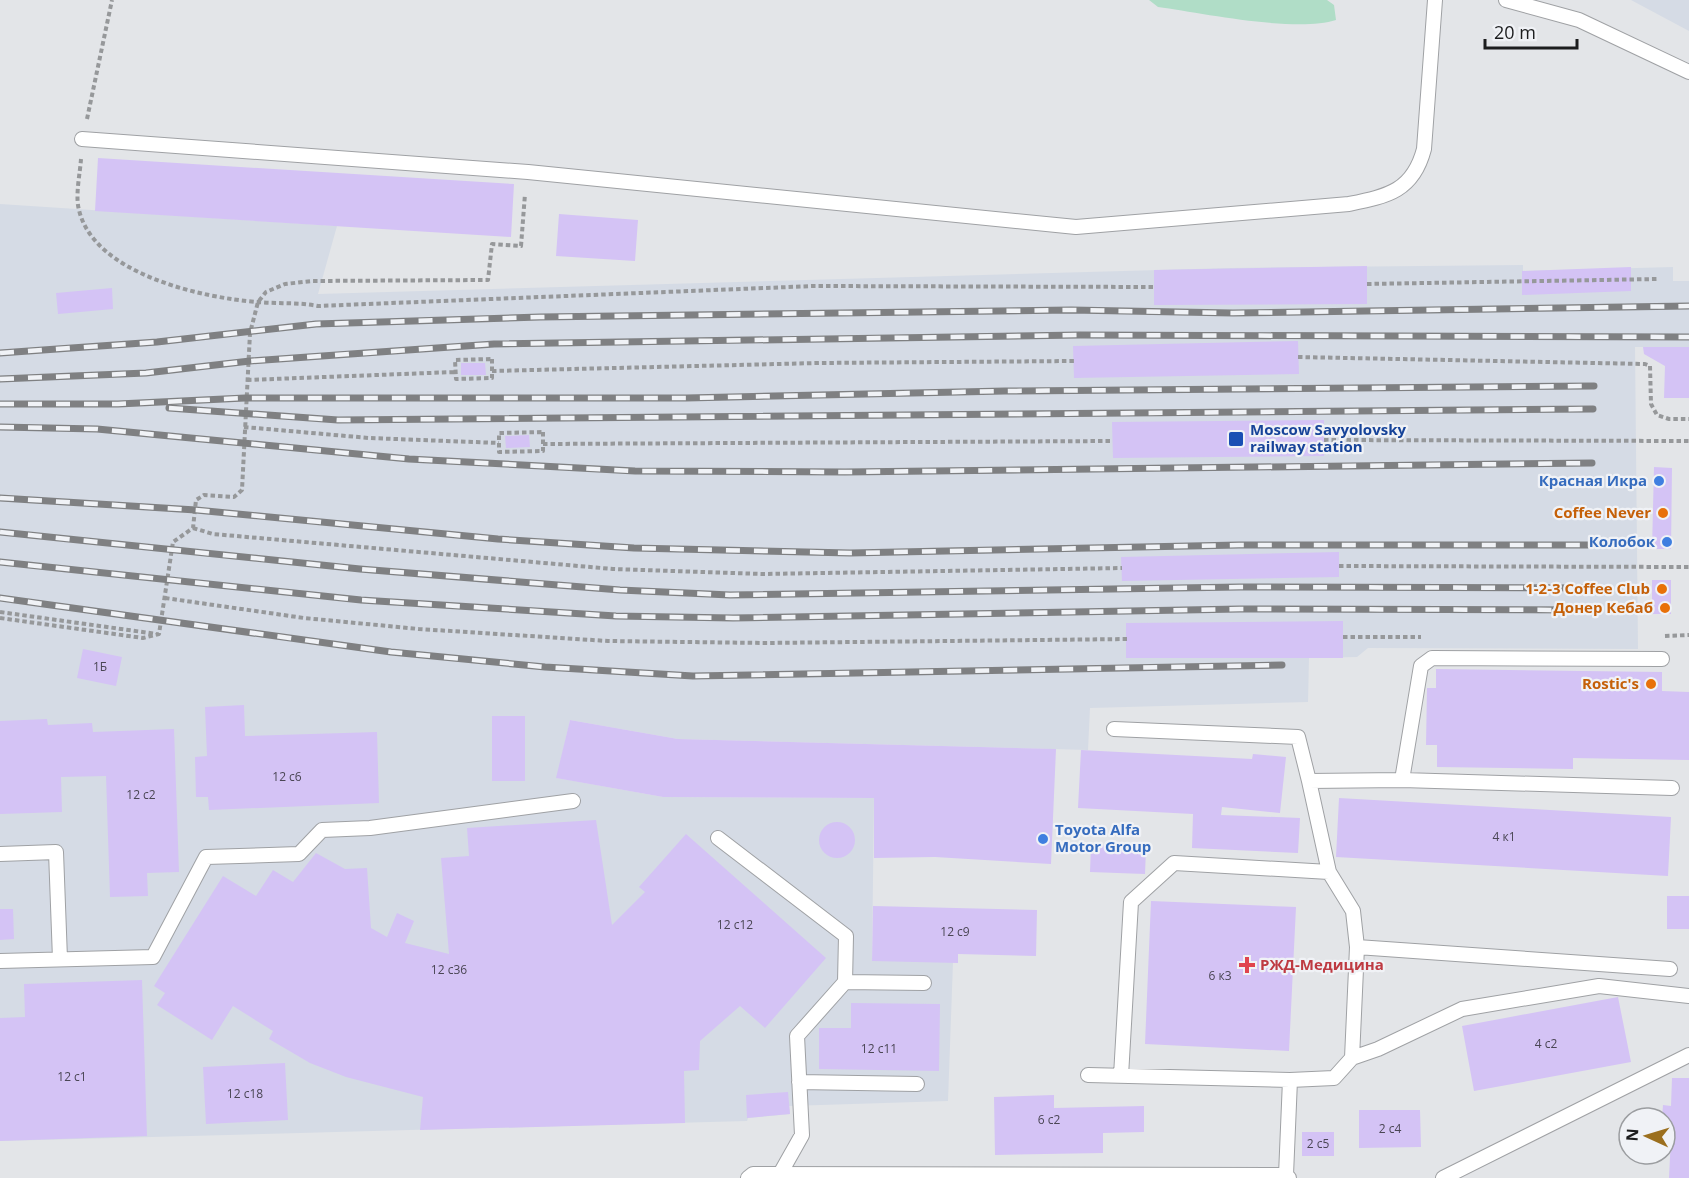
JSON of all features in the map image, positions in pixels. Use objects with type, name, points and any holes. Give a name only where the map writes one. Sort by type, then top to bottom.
[{"type":"lane","points":[[82,139],[528,172],[1076,227],[1349,204],[1388,196],[1409,181],[1420,164],[1424,148],[1435,0]]},
{"type":"lane","points":[[1506,0],[1579,20],[1689,72]]},
{"type":"lane","points":[[1402,780],[1421,666],[1425,661],[1432,658],[1662,660]]},
{"type":"lane","points":[[1114,729],[1298,737],[1329,872],[1353,912],[1357,947],[1352,1058]]},
{"type":"lane","points":[[1309,781],[1402,780],[1672,788]]},
{"type":"lane","points":[[0,961],[153,957],[206,856],[299,854],[322,830],[370,828],[573,801]]},
{"type":"lane","points":[[718,837],[846,936],[845,982],[797,1036],[802,1135],[780,1174]]},
{"type":"lane","points":[[0,854],[56,852],[60,959]]},
{"type":"lane","points":[[1121,1076],[1131,902],[1174,863],[1329,872]]},
{"type":"lane","points":[[1357,947],[1670,969]]},
{"type":"lane","points":[[845,982],[924,983]]},
{"type":"lane","points":[[1088,1075],[1290,1080],[1334,1078],[1352,1058],[1378,1049],[1462,1009],[1599,986],[1689,996]]},
{"type":"lane","points":[[1443,1178],[1689,1055]]},
{"type":"lane","points":[[748,1178],[753,1174],[1288,1176],[1290,1080]]},
{"type":"lane","points":[[799,1082],[917,1084]]},
{"type":"path","points":[[112,0],[82,139],[78,209],[88,230],[108,255],[179,290],[258,302],[298,302],[318,306],[814,286],[1154,287]]},
{"type":"path","points":[[159,634],[173,542],[193,528],[196,500],[204,495],[234,497],[242,490],[250,333],[258,302],[266,292],[285,284],[312,281],[488,280],[492,244],[521,246],[528,172]]},
{"type":"path","points":[[1367,284],[1658,279]]},
{"type":"path","points":[[1298,357],[1645,364],[1650,366],[1651,404],[1657,415],[1669,419],[1689,419]]},
{"type":"path","points":[[455,360],[492,360],[492,371],[492,378],[456,378],[455,360]]},
{"type":"path","points":[[492,371],[819,363],[1074,361]]},
{"type":"path","points":[[247,380],[455,372]]},
{"type":"path","points":[[244,427],[369,438],[499,443]]},
{"type":"path","points":[[543,432],[543,444],[543,451],[499,452],[499,433],[543,432]]},
{"type":"path","points":[[1324,440],[1689,441]]},
{"type":"path","points":[[543,444],[1113,441]]},
{"type":"path","points":[[193,528],[201,533],[613,569],[762,574],[1122,568]]},
{"type":"path","points":[[1339,566],[1689,567]]},
{"type":"path","points":[[165,598],[304,618],[419,629],[608,641],[766,643],[1127,639]]},
{"type":"path","points":[[0,612],[159,634]]},
{"type":"path","points":[[0,618],[143,638],[159,634]]},
{"type":"shaded area","points":[[1631,0],[1689,0],[1689,31]]},
{"type":"shaded area","points":[[0,204],[337,226],[318,294],[1231,268],[1523,265],[1523,271],[1673,267],[1673,281],[1689,281],[1689,347],[1635,347],[1638,649],[1368,648],[1357,657],[1309,658],[1308,702],[1090,708],[1088,750],[678,739],[570,720],[557,778],[663,797],[874,798],[872,960],[953,962],[948,1101],[789,1106],[790,1114],[748,1118],[747,1121],[0,1141]]},
{"type":"green space","points":[[1149,0],[1327,0],[1334,5],[1336,20],[1298,24],[1248,21],[1158,7]]},
{"type":"building","points":[[98,158],[514,184],[511,237],[95,211]]},
{"type":"building","points":[[559,214],[638,220],[635,261],[556,256]]},
{"type":"building","points":[[1367,266],[1367,304],[1154,305],[1154,270]]},
{"type":"building","points":[[1631,267],[1631,291],[1522,295],[1522,271]]},
{"type":"building","points":[[112,288],[113,309],[58,314],[56,293]]},
{"type":"building","points":[[1298,341],[1299,374],[1074,378],[1073,346]]},
{"type":"building","points":[[1643,347],[1689,347],[1689,398],[1664,398],[1665,366],[1644,354]]},
{"type":"building","points":[[461,363],[485,363],[486,375],[461,375]]},
{"type":"building","points":[[1324,420],[1324,456],[1113,458],[1112,422]]},
{"type":"building","points":[[529,435],[530,447],[506,448],[505,436]]},
{"type":"building","points":[[1654,467],[1672,468],[1671,549],[1652,549]]},
{"type":"building","points":[[1339,552],[1339,577],[1122,581],[1121,557]]},
{"type":"building","points":[[1652,580],[1671,580],[1671,614],[1652,614]]},
{"type":"building","points":[[1343,621],[1343,658],[1126,658],[1126,623]]},
{"type":"building","points":[[83,649],[122,657],[116,686],[77,678]]},
{"type":"building","points":[[1436,669],[1662,672],[1662,691],[1689,692],[1689,760],[1573,758],[1573,769],[1437,767],[1437,745],[1426,745],[1427,688],[1436,688]]},
{"type":"building","points":[[244,705],[245,736],[377,732],[379,803],[209,810],[208,797],[196,797],[195,757],[207,756],[205,707]]},
{"type":"building","points":[[492,716],[525,716],[525,781],[492,781]]},
{"type":"building","points":[[47,719],[48,725],[92,723],[93,732],[174,729],[179,872],[147,873],[148,896],[110,897],[106,776],[61,777],[62,812],[0,814],[0,721]]},
{"type":"building","points":[[570,720],[678,739],[1056,749],[1051,864],[935,857],[874,858],[874,798],[663,797],[556,778]]},
{"type":"building","points":[[1081,750],[1252,759],[1253,754],[1286,757],[1280,813],[1222,807],[1221,815],[1300,818],[1298,853],[1192,848],[1193,814],[1078,808]]},
{"type":"building","points":[[1339,798],[1671,817],[1668,876],[1336,857]]},
{"type":"building","points":[[596,820],[612,925],[645,892],[639,887],[686,834],[826,958],[765,1028],[740,1006],[700,1041],[699,1070],[684,1071],[685,1123],[420,1130],[423,1097],[346,1077],[310,1063],[269,1039],[273,1031],[233,1006],[212,1040],[157,1005],[165,993],[154,986],[223,876],[256,896],[273,870],[293,882],[316,853],[345,869],[367,868],[371,928],[387,937],[397,913],[414,921],[405,943],[449,954],[441,858],[469,856],[467,828]]},
{"type":"building","points":[[837,822],[850,827],[855,840],[850,853],[837,858],[824,853],[819,840],[824,827]]},
{"type":"building","points":[[1091,845],[1146,848],[1145,874],[1090,872]]},
{"type":"building","points":[[1667,896],[1689,896],[1689,929],[1667,929]]},
{"type":"building","points":[[1151,901],[1296,907],[1289,1051],[1145,1044]]},
{"type":"building","points":[[873,906],[1037,910],[1036,956],[958,954],[958,963],[872,961]]},
{"type":"building","points":[[0,909],[13,909],[14,939],[0,940]]},
{"type":"building","points":[[142,980],[147,1136],[0,1141],[0,1018],[25,1017],[24,984]]},
{"type":"building","points":[[1618,997],[1631,1062],[1474,1091],[1462,1026]]},
{"type":"building","points":[[851,1003],[940,1004],[939,1071],[819,1069],[819,1028],[851,1028]]},
{"type":"building","points":[[285,1063],[288,1120],[206,1124],[203,1067]]},
{"type":"building","points":[[1672,1078],[1689,1078],[1689,1178],[1669,1178],[1670,1166],[1677,1166],[1677,1106],[1671,1106]]},
{"type":"building","points":[[788,1092],[790,1114],[747,1118],[746,1095]]},
{"type":"building","points":[[1054,1095],[1054,1108],[1144,1106],[1144,1132],[1103,1133],[1103,1153],[995,1155],[994,1097]]},
{"type":"building","points":[[1359,1110],[1420,1110],[1421,1147],[1359,1148]]},
{"type":"building","points":[[1302,1132],[1334,1132],[1334,1156],[1302,1156]]},
{"type":"railway","points":[[0,353],[157,342],[316,324],[540,317],[1071,310],[1233,313],[1689,306]]},
{"type":"railway","points":[[0,379],[146,373],[250,361],[494,344],[1080,335],[1689,337]]},
{"type":"railway","points":[[0,404],[118,404],[245,398],[686,398],[1005,391],[1594,386]]},
{"type":"railway","points":[[169,408],[338,420],[1593,409]]},
{"type":"railway","points":[[0,427],[97,429],[409,459],[635,471],[845,472],[1592,463]]},
{"type":"railway","points":[[0,498],[196,510],[498,539],[634,548],[850,553],[1239,545],[1592,545]]},
{"type":"railway","points":[[0,532],[360,569],[620,590],[730,595],[1240,587],[1592,588]]},
{"type":"railway","points":[[0,562],[361,600],[616,616],[733,618],[1240,609],[1594,610]]},
{"type":"railway","points":[[0,598],[391,652],[545,667],[693,676],[1282,665]]},
{"type":"place","name":"Moscow Savyolovsky railway station","points":[[1236,439]]},
{"type":"place","name":"Красная Икра","points":[[1659,481]]},
{"type":"place","name":"Coffee Never","points":[[1663,513]]},
{"type":"place","name":"Колобок","points":[[1667,542]]},
{"type":"place","name":"1-2-3 Coffee Club","points":[[1662,589]]},
{"type":"place","name":"Донер Кебаб","points":[[1665,608]]},
{"type":"place","name":"Rostic's","points":[[1651,684]]},
{"type":"place","name":"Toyota Alfa Motor Group","points":[[1043,839]]},
{"type":"place","name":"РЖД-Медицина","points":[[1247,965]]}]
